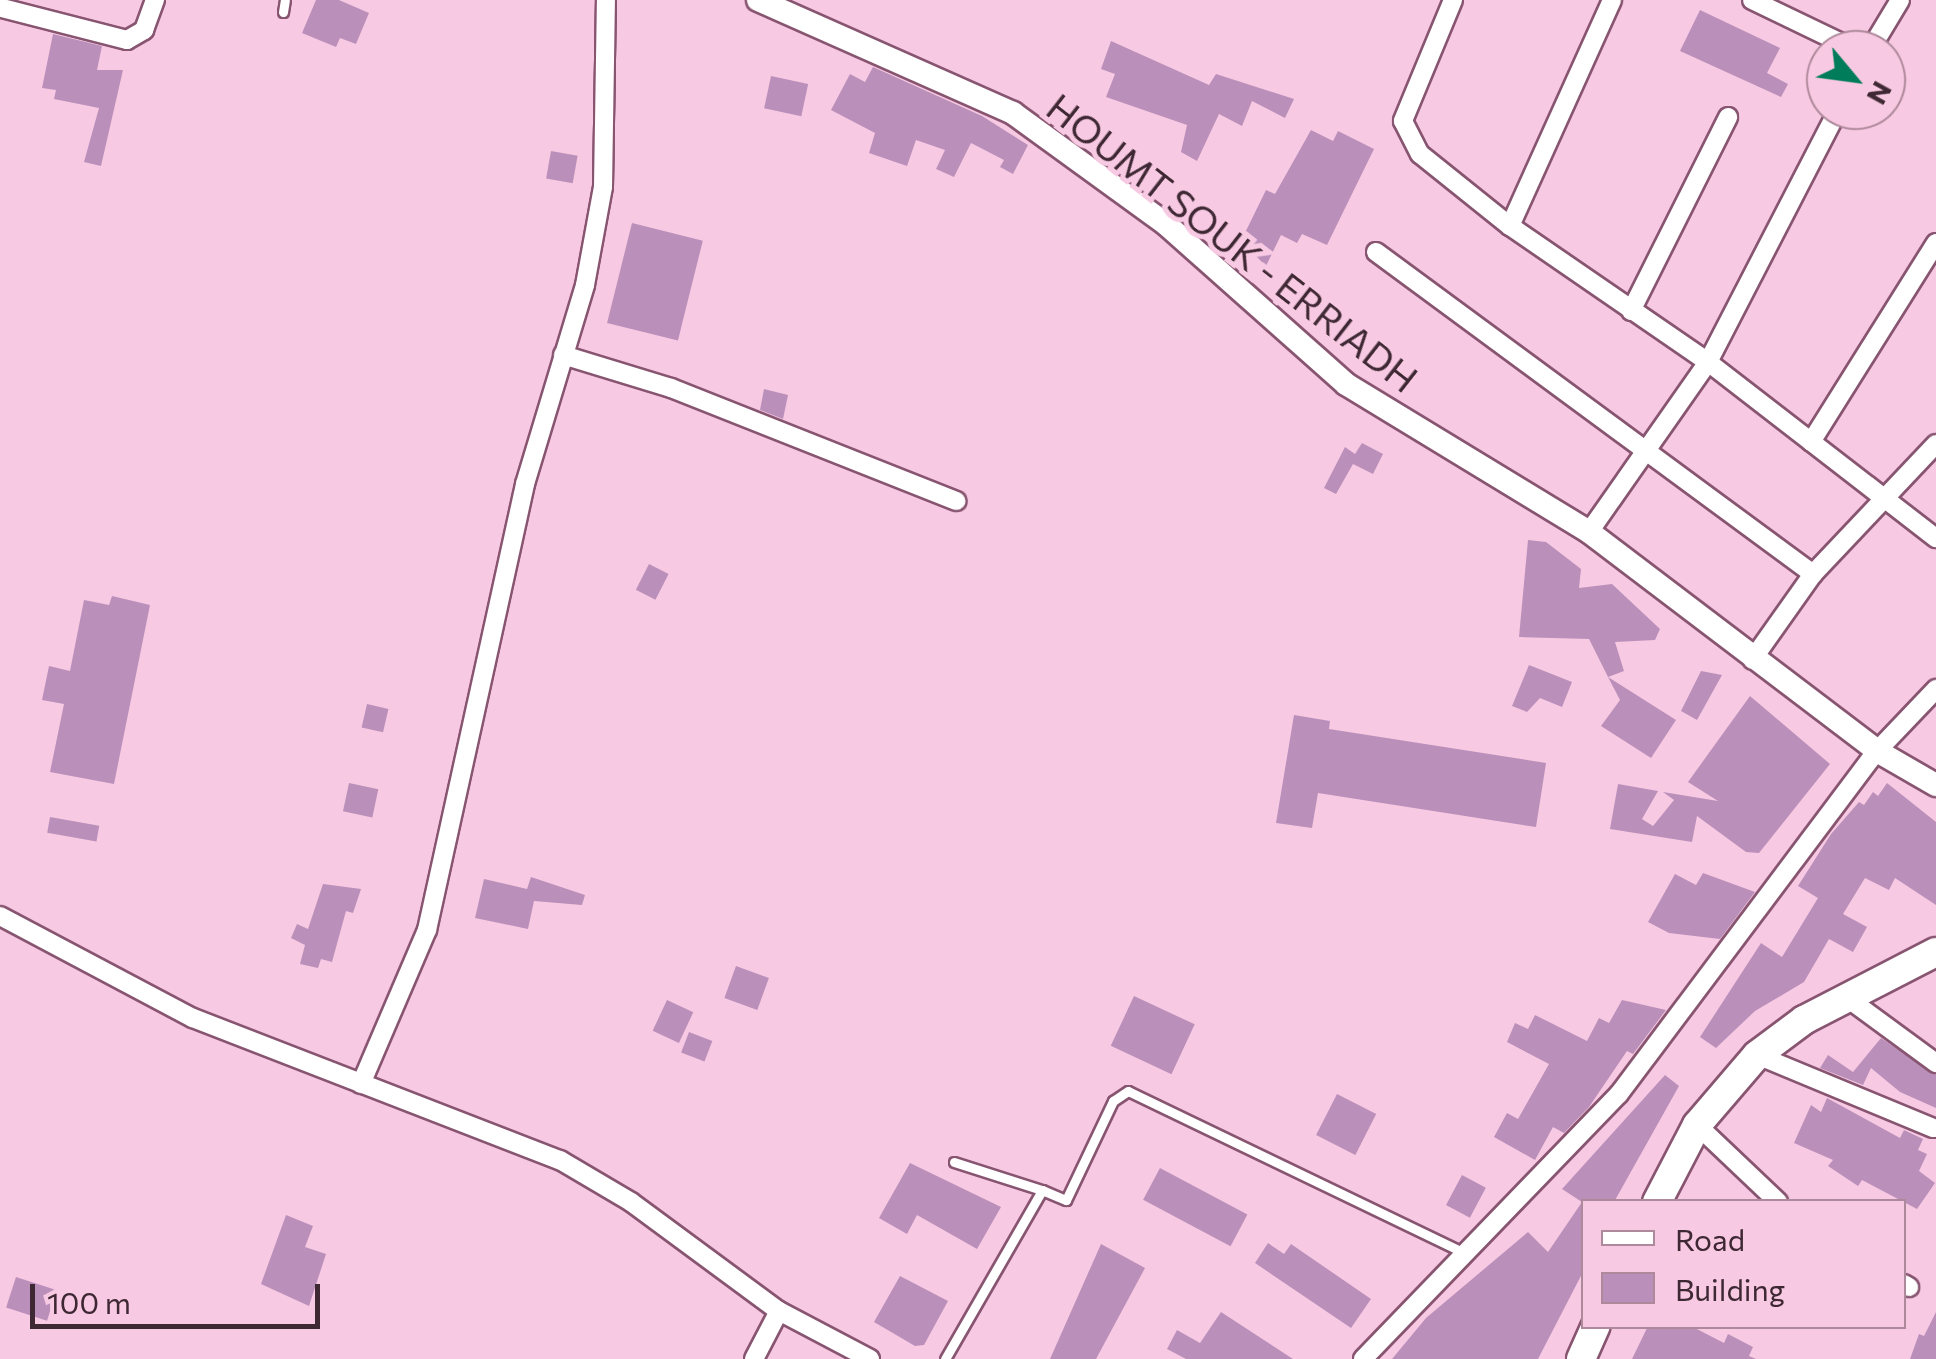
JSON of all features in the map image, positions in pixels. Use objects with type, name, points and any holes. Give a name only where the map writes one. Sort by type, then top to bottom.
[{"type":"main road","points":[[1658,1199],[1697,1125],[1757,1055],[1846,997],[1936,952]]},
{"type":"main road","points":[[1581,1359],[1595,1329]]},
{"type":"street","points":[[2,8],[126,40],[144,30],[155,0]]},
{"type":"street","points":[[361,1084],[427,930],[456,780],[530,467],[563,355],[604,186],[606,0]]},
{"type":"street","name":"HOUMT SOUK - ERRIADH","points":[[758,0],[1012,113],[1167,224],[1346,384],[1589,532],[1877,752],[1936,785]]},
{"type":"street","points":[[1453,0],[1403,121],[1420,154],[1510,226],[1708,362],[1936,538]]},
{"type":"street","points":[[1510,226],[1612,0]]},
{"type":"street","points":[[1752,0],[1814,30]]},
{"type":"street","points":[[1882,30],[1900,0]]},
{"type":"street","points":[[1632,311],[1728,117]]},
{"type":"street","points":[[1589,532],[1708,362],[1828,130]]},
{"type":"street","points":[[1811,442],[1936,243]]},
{"type":"street","points":[[1376,252],[1648,448],[1813,574]]},
{"type":"street","points":[[563,355],[671,388],[956,501]]},
{"type":"street","points":[[1752,660],[1813,574],[1936,444]]},
{"type":"street","points":[[1363,1359],[1618,1094],[1877,752],[1936,689]]},
{"type":"street","points":[[0,916],[58,941],[159,1002],[560,1160],[631,1202],[779,1311],[870,1359]]},
{"type":"street","points":[[1846,997],[1936,1063]]},
{"type":"street","points":[[1757,1055],[1932,1128]]},
{"type":"street","points":[[1697,1125],[1775,1199]]},
{"type":"street","points":[[754,1359],[779,1311]]},
{"type":"lane","points":[[283,12],[285,0]]},
{"type":"lane","points":[[954,1162],[1066,1200],[1112,1102],[1128,1091],[1464,1253]]},
{"type":"lane","points":[[946,1359],[1042,1190]]},
{"type":"building","points":[[316,0],[339,0],[369,13],[356,44],[340,38],[336,47],[302,33]]},
{"type":"building","points":[[1700,10],[1780,48],[1767,73],[1788,84],[1781,97],[1680,51]]},
{"type":"building","points":[[53,34],[102,46],[97,70],[123,70],[101,166],[84,162],[99,108],[54,99],[56,90],[42,88]]},
{"type":"building","points":[[1111,41],[1209,85],[1216,74],[1294,99],[1285,118],[1252,101],[1242,126],[1219,114],[1197,161],[1181,152],[1187,125],[1106,97],[1115,74],[1101,69]]},
{"type":"building","points":[[873,67],[982,116],[1028,145],[1013,174],[1000,167],[1004,160],[971,143],[954,177],[936,169],[945,150],[916,140],[907,166],[869,153],[875,133],[831,110],[850,74],[865,82]]},
{"type":"building","points":[[771,76],[808,84],[801,116],[764,108]]},
{"type":"building","points":[[1311,130],[1333,141],[1338,131],[1374,149],[1327,245],[1302,234],[1297,243],[1281,235],[1266,266],[1241,241],[1266,190],[1275,194]]},
{"type":"building","points":[[551,151],[578,156],[573,183],[546,179]]},
{"type":"building","points":[[632,223],[703,241],[678,341],[607,323]]},
{"type":"building","points":[[764,389],[788,395],[783,419],[760,410]]},
{"type":"building","points":[[1362,443],[1383,454],[1373,474],[1353,464],[1336,494],[1324,488],[1345,447],[1355,454]]},
{"type":"building","points":[[1528,540],[1546,542],[1581,569],[1579,588],[1612,584],[1660,629],[1655,640],[1615,642],[1624,671],[1608,677],[1589,639],[1519,637]]},
{"type":"building","points":[[649,564],[669,574],[655,600],[636,590]]},
{"type":"building","points":[[112,596],[150,605],[114,784],[50,772],[64,704],[42,700],[49,666],[70,671],[84,600],[109,605]]},
{"type":"building","points":[[1529,665],[1572,682],[1562,707],[1540,698],[1527,712],[1512,706]]},
{"type":"building","points":[[1701,671],[1722,675],[1697,720],[1681,711]]},
{"type":"building","points":[[1608,677],[1676,720],[1651,758],[1601,726],[1620,700]]},
{"type":"building","points":[[1750,696],[1830,764],[1759,853],[1746,852],[1697,816],[1692,842],[1610,829],[1618,784],[1658,791],[1642,819],[1653,826],[1674,800],[1663,792],[1718,801],[1688,782]]},
{"type":"building","points":[[367,704],[388,709],[383,732],[362,727]]},
{"type":"building","points":[[1294,715],[1330,721],[1329,729],[1546,763],[1536,827],[1318,793],[1312,828],[1276,823]]},
{"type":"building","points":[[349,783],[378,789],[372,818],[343,811]]},
{"type":"building","points":[[1887,783],[1936,822],[1936,905],[1895,878],[1889,890],[1865,878],[1843,914],[1867,927],[1853,952],[1829,939],[1804,982],[1755,1011],[1716,1048],[1700,1037],[1761,943],[1782,957],[1818,898],[1798,886],[1831,834],[1859,802],[1864,805],[1873,792],[1878,796]]},
{"type":"building","points":[[50,817],[99,826],[96,841],[47,833]]},
{"type":"building","points":[[1703,873],[1755,892],[1720,939],[1669,933],[1648,922],[1675,874],[1696,885]]},
{"type":"building","points":[[531,877],[585,895],[582,905],[534,901],[528,929],[475,918],[484,879],[527,889]]},
{"type":"building","points":[[323,884],[361,889],[353,913],[346,911],[332,962],[321,959],[318,968],[300,964],[305,945],[291,938],[297,924],[308,929]]},
{"type":"building","points":[[736,966],[769,978],[757,1010],[724,998]]},
{"type":"building","points":[[1134,996],[1195,1024],[1171,1074],[1111,1046]]},
{"type":"building","points":[[667,1000],[693,1012],[679,1043],[653,1031]]},
{"type":"building","points":[[1622,1000],[1666,1010],[1633,1054],[1627,1051],[1589,1107],[1564,1133],[1553,1127],[1535,1160],[1494,1137],[1507,1113],[1518,1119],[1549,1064],[1507,1042],[1515,1023],[1528,1029],[1535,1015],[1587,1041],[1599,1018],[1609,1023]]},
{"type":"building","points":[[689,1032],[712,1041],[704,1061],[681,1053]]},
{"type":"building","points":[[1881,1038],[1936,1075],[1936,1108],[1900,1092],[1871,1068],[1863,1085],[1820,1068],[1828,1055],[1853,1072]]},
{"type":"building","points":[[1665,1075],[1679,1086],[1616,1199],[1581,1201],[1562,1189]]},
{"type":"building","points":[[1337,1094],[1376,1114],[1355,1155],[1316,1135]]},
{"type":"building","points":[[1827,1098],[1900,1138],[1904,1130],[1923,1139],[1918,1150],[1927,1154],[1919,1171],[1935,1183],[1917,1209],[1906,1203],[1906,1199],[1898,1199],[1862,1180],[1858,1186],[1828,1166],[1833,1160],[1794,1143],[1811,1105],[1821,1112]]},
{"type":"building","points":[[910,1163],[1001,1207],[977,1249],[917,1215],[907,1234],[879,1218]]},
{"type":"building","points":[[1160,1168],[1247,1214],[1231,1246],[1143,1200]]},
{"type":"building","points":[[1462,1175],[1486,1188],[1470,1218],[1446,1205]]},
{"type":"building","points":[[1581,1203],[1581,1276],[1538,1359],[1392,1359],[1426,1318],[1528,1232],[1548,1252]]},
{"type":"building","points":[[286,1215],[313,1226],[305,1247],[326,1254],[309,1306],[261,1284]]},
{"type":"building","points":[[1268,1243],[1284,1254],[1291,1244],[1371,1299],[1351,1328],[1255,1263]]},
{"type":"building","points":[[1101,1244],[1145,1268],[1096,1359],[1050,1359]]},
{"type":"building","points":[[900,1276],[948,1301],[924,1345],[915,1346],[874,1322]]},
{"type":"building","points":[[16,1277],[57,1290],[47,1321],[6,1307]]},
{"type":"building","points":[[1221,1312],[1293,1359],[1186,1359],[1167,1349],[1177,1330],[1200,1343]]},
{"type":"building","points":[[1936,1312],[1936,1359],[1910,1359],[1919,1334],[1924,1336]]},
{"type":"building","points":[[1647,1329],[1697,1329],[1724,1343],[1728,1334],[1753,1347],[1749,1356],[1756,1359],[1632,1359]]}]
